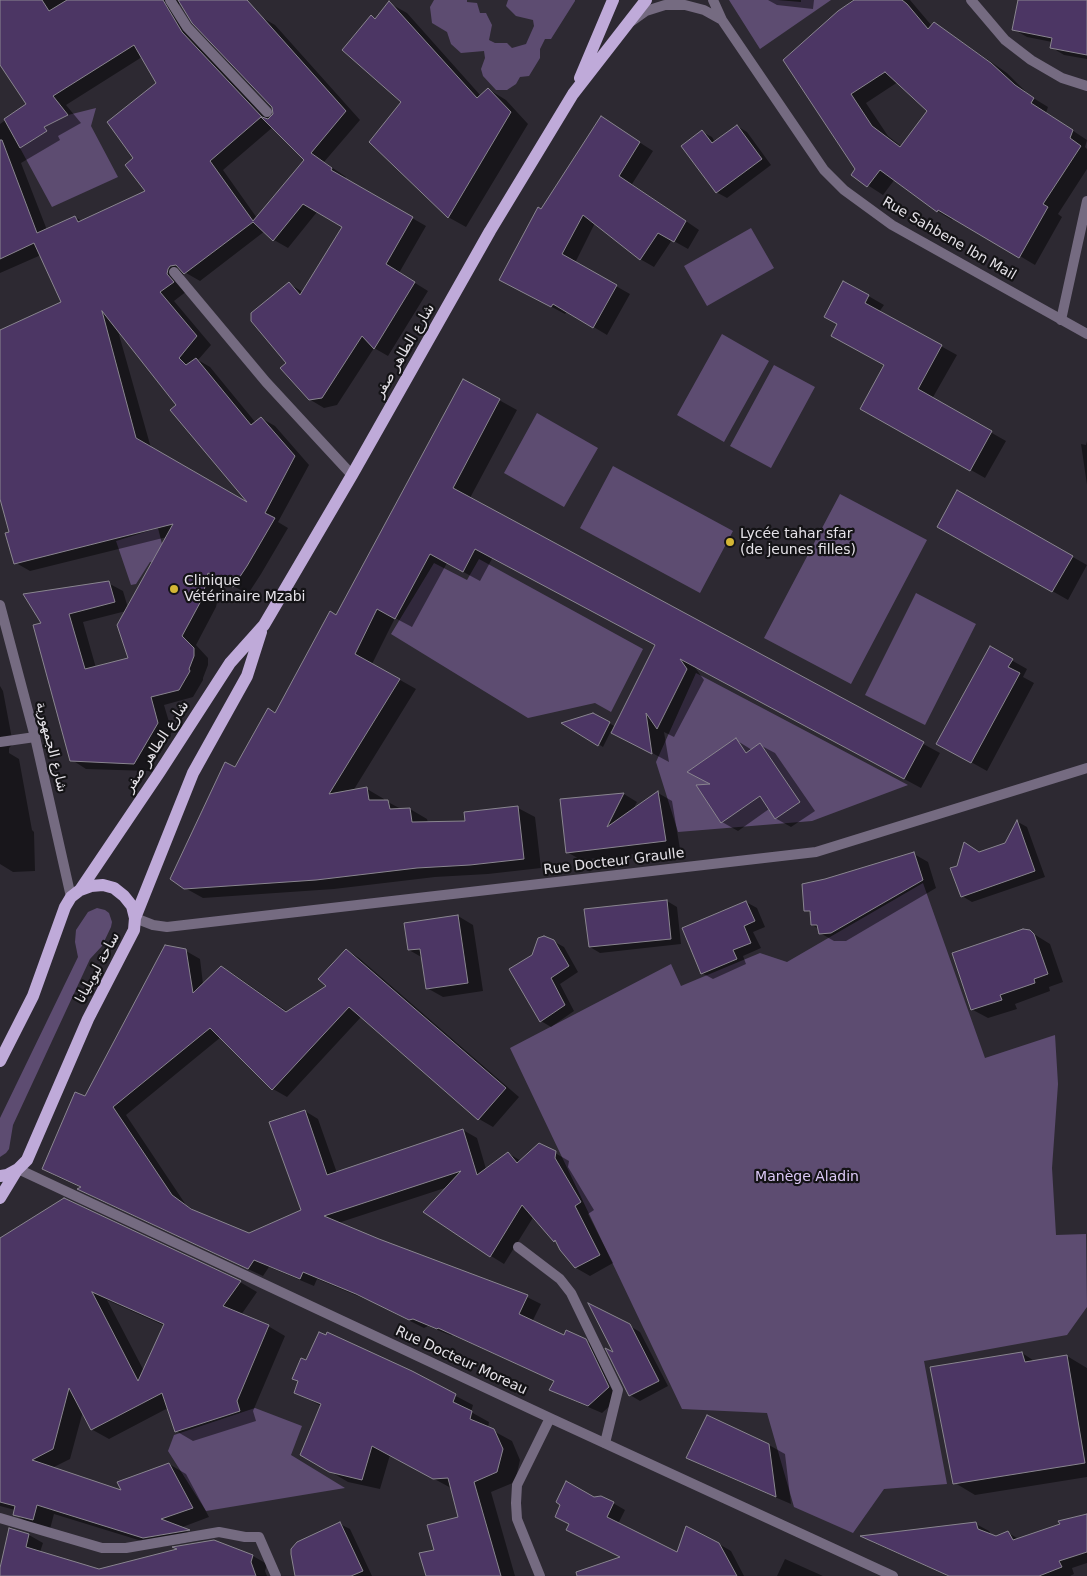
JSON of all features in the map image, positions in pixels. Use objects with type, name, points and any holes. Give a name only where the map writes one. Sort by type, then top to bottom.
[{"type":"main road","name":"شارع الطاهر صفر","points":[[573,94],[613,0]]},
{"type":"main road","name":"شارع الطاهر صفر","points":[[76,894],[159,773],[230,664],[264,625],[352,475],[490,231],[573,94],[646,0]]},
{"type":"main road","name":"شارع الطاهر صفر","points":[[135,918],[193,773],[246,676],[264,625]]},
{"type":"main road","points":[[0,1061],[33,996],[65,907],[76,894],[91,886],[103,885],[114,888],[132,906],[135,918]]},
{"type":"main road","name":"ساحة ليوبليانا","points":[[0,1198],[18,1169],[26,1160],[88,1018],[134,930],[135,918]]},
{"type":"main road","points":[[0,1176],[7,1175],[18,1169]]},
{"type":"street","points":[[170,0],[188,27],[267,112]]},
{"type":"street","name":"Rue Sahbene Ibn Mail","points":[[713,0],[722,20],[824,170],[844,190],[892,226],[1087,334]]},
{"type":"street","points":[[971,0],[1005,40],[1031,60],[1062,78],[1087,86]]},
{"type":"street","points":[[630,22],[646,12],[665,6],[685,5],[704,10],[722,20]]},
{"type":"street","points":[[1060,320],[1087,201]]},
{"type":"street","points":[[174,272],[266,382],[352,475]]},
{"type":"street","name":"شارع الجمهورية","points":[[0,605],[76,894]]},
{"type":"street","points":[[0,742],[35,737]]},
{"type":"street","name":"Rue Docteur Graulle","points":[[135,918],[153,926],[167,927],[816,852],[1087,768]]},
{"type":"street","points":[[0,1054],[10,1043]]},
{"type":"street","name":"Rue Docteur Moreau","points":[[18,1169],[893,1576]]},
{"type":"street","points":[[518,1247],[560,1279],[571,1293],[618,1390],[605,1443]]},
{"type":"street","points":[[540,1576],[518,1519],[516,1503],[517,1485],[550,1418]]},
{"type":"street","points":[[0,1518],[102,1548],[126,1548],[219,1532],[259,1538],[276,1576]]},
{"type":"green space","points":[[434,0],[467,0],[467,2],[477,3],[480,13],[486,13],[492,25],[489,40],[495,43],[507,43],[512,48],[526,44],[534,26],[533,20],[516,16],[506,6],[508,0],[575,1],[551,39],[545,39],[540,49],[540,58],[529,76],[520,77],[516,84],[507,90],[496,90],[483,76],[481,69],[485,58],[484,51],[461,53],[451,44],[447,32],[432,23],[430,7]]},
{"type":"green space","points":[[729,0],[801,2],[801,0],[831,0],[760,49]]},
{"type":"green space","points":[[96,108],[91,126],[118,177],[52,207],[20,148],[46,132],[44,127],[68,115]]},
{"type":"green space","points":[[751,228],[774,268],[707,306],[684,266]]},
{"type":"green space","points":[[722,334],[769,361],[724,442],[677,415]]},
{"type":"green space","points":[[774,365],[815,387],[771,468],[730,446]]},
{"type":"green space","points":[[537,413],[598,448],[564,507],[504,473]]},
{"type":"green space","points":[[613,466],[733,531],[700,593],[580,528]]},
{"type":"green space","points":[[840,494],[927,540],[851,684],[764,638]]},
{"type":"green space","points":[[158,528],[163,548],[154,562],[150,562],[136,584],[131,585],[116,541]]},
{"type":"green space","points":[[479,559],[643,649],[611,712],[595,703],[528,718],[391,634],[434,563],[467,580]]},
{"type":"green space","points":[[916,593],[976,624],[925,725],[865,695]]},
{"type":"green space","points":[[696,673],[908,785],[812,821],[678,832],[656,762]]},
{"type":"green space","name":"Manège Aladin","points":[[923,883],[985,1058],[1055,1035],[1058,1084],[1052,1168],[1056,1235],[1086,1234],[1087,1307],[1067,1335],[924,1361],[947,1484],[884,1489],[853,1533],[794,1507],[767,1413],[682,1409],[510,1048],[671,964],[681,986],[760,953],[787,962]]},
{"type":"green space","points":[[97,908],[109,913],[112,922],[111,927],[102,946],[90,959],[13,1125],[9,1149],[0,1157],[0,1118],[78,957],[75,942],[76,930],[88,912]]},
{"type":"green space","points":[[255,1408],[302,1426],[291,1455],[345,1488],[206,1511],[168,1451],[174,1435]]},
{"type":"building","points":[[0,0],[42,0],[49,11],[67,0],[163,0],[182,32],[262,117],[268,119],[273,114],[272,107],[192,23],[178,0],[247,0],[346,111],[311,153],[332,168],[331,170],[413,217],[386,264],[415,282],[374,349],[362,336],[322,398],[309,400],[280,368],[286,363],[251,321],[251,313],[289,282],[300,295],[342,227],[303,204],[273,241],[253,222],[184,274],[176,265],[170,266],[168,269],[167,274],[174,282],[160,292],[197,336],[179,358],[186,365],[196,358],[251,425],[261,417],[295,456],[265,513],[275,518],[233,587],[208,573],[202,599],[182,636],[194,648],[190,671],[179,690],[151,697],[158,723],[134,764],[70,761],[33,625],[41,623],[23,594],[109,581],[115,602],[69,614],[85,669],[128,658],[117,625],[173,524],[14,564],[5,533],[9,532],[0,499],[0,330],[61,302],[34,243],[0,259],[0,140],[2,140],[37,233],[75,216],[78,222],[145,191],[125,165],[133,158],[107,122],[156,83],[134,45],[53,96],[68,115],[44,127],[47,131],[20,148],[4,119],[26,104],[0,65]],"holes":[[[261,117],[304,160],[253,221],[210,161]],[[102,311],[176,405],[170,410],[247,502],[136,438]]]},
{"type":"building","points":[[854,0],[902,0],[928,29],[934,22],[991,63],[1015,85],[1034,98],[1031,103],[1073,130],[1070,138],[1081,146],[1043,204],[1048,207],[1019,258],[938,210],[937,212],[880,170],[867,187],[851,175],[855,169],[783,60],[838,11]],"holes":[[[885,72],[927,111],[900,147],[872,126],[851,94]]]},
{"type":"building","points":[[1018,0],[1087,0],[1087,55],[1050,48],[1052,38],[1012,30]]},
{"type":"building","points":[[389,1],[477,98],[488,88],[511,112],[448,218],[369,142],[401,102],[342,50],[371,15],[375,19]]},
{"type":"building","points":[[601,116],[640,142],[619,176],[686,221],[674,242],[658,233],[640,260],[583,215],[562,254],[617,285],[593,328],[553,304],[551,307],[499,280],[538,207],[541,209]]},
{"type":"building","points":[[737,125],[762,159],[716,193],[681,146],[702,130],[712,143]]},
{"type":"building","points":[[843,281],[869,295],[865,303],[942,345],[918,389],[992,431],[970,471],[860,409],[884,365],[831,336],[837,324],[824,317]]},
{"type":"building","points":[[463,379],[500,399],[453,488],[924,742],[904,779],[680,659],[687,669],[657,729],[646,713],[652,754],[611,733],[655,645],[475,549],[463,572],[430,554],[395,619],[377,609],[355,654],[400,679],[329,794],[367,787],[369,800],[388,800],[390,809],[410,808],[412,822],[465,821],[464,812],[518,806],[524,859],[417,868],[316,880],[184,889],[170,879],[225,762],[235,767],[268,708],[275,713],[330,611],[336,615]]},
{"type":"building","points":[[957,490],[1073,556],[1052,592],[937,527]]},
{"type":"building","points":[[990,646],[1013,659],[1008,667],[1020,673],[971,763],[936,744]]},
{"type":"building","points":[[593,713],[610,722],[598,746],[561,723]]},
{"type":"building","points":[[736,738],[746,753],[760,743],[800,802],[775,819],[760,796],[721,823],[696,785],[710,784],[687,772]]},
{"type":"building","points":[[658,791],[666,841],[566,853],[560,799],[624,793],[607,827]]},
{"type":"building","points":[[1017,820],[1035,871],[961,897],[950,868],[957,866],[964,842],[979,852],[1005,843]]},
{"type":"building","points":[[914,852],[923,880],[831,933],[819,934],[817,925],[811,925],[810,911],[804,911],[802,884],[825,879]]},
{"type":"building","points":[[667,900],[671,939],[589,947],[584,909]]},
{"type":"building","points":[[746,901],[755,921],[744,926],[751,943],[733,950],[737,959],[701,974],[682,928]]},
{"type":"building","points":[[458,915],[468,983],[426,989],[420,949],[408,950],[404,923]]},
{"type":"building","points":[[1023,929],[1030,930],[1034,934],[1048,974],[1034,979],[1035,983],[1000,995],[1002,1000],[971,1010],[952,953]]},
{"type":"building","points":[[544,936],[554,940],[569,966],[551,978],[565,1005],[540,1022],[509,969],[532,955],[538,938]]},
{"type":"building","points":[[165,945],[186,949],[193,993],[221,966],[286,1012],[326,986],[318,979],[346,949],[506,1088],[478,1120],[349,1007],[272,1090],[210,1028],[113,1107],[172,1195],[191,1209],[249,1233],[301,1210],[269,1122],[305,1110],[327,1175],[463,1129],[477,1175],[508,1152],[517,1163],[539,1143],[556,1151],[555,1158],[581,1202],[575,1206],[600,1255],[575,1268],[560,1250],[555,1240],[554,1242],[522,1205],[490,1257],[423,1212],[461,1171],[324,1216],[379,1239],[528,1295],[519,1314],[564,1335],[566,1330],[586,1339],[609,1387],[588,1406],[549,1390],[554,1381],[438,1328],[413,1319],[409,1320],[356,1294],[303,1272],[300,1279],[254,1260],[248,1269],[77,1189],[81,1187],[42,1169],[75,1092],[85,1096]]},
{"type":"building","points":[[64,1198],[241,1281],[223,1306],[269,1325],[237,1401],[240,1411],[175,1432],[162,1393],[91,1430],[69,1388],[53,1449],[32,1460],[121,1490],[117,1482],[169,1463],[193,1508],[161,1519],[190,1530],[143,1538],[37,1505],[33,1520],[13,1515],[15,1506],[0,1502],[0,1238]],"holes":[[[92,1292],[164,1324],[138,1381]]]},
{"type":"building","points":[[588,1303],[630,1324],[659,1381],[629,1396],[605,1348],[613,1352]]},
{"type":"building","points":[[319,1332],[326,1335],[327,1332],[412,1371],[456,1394],[453,1402],[472,1411],[470,1419],[494,1429],[503,1449],[497,1472],[474,1482],[501,1576],[426,1576],[419,1553],[434,1550],[427,1525],[458,1517],[448,1478],[433,1479],[372,1446],[362,1480],[329,1472],[300,1455],[321,1404],[294,1393],[298,1381],[292,1379],[301,1358],[306,1360]]},
{"type":"building","points":[[1022,1352],[1025,1362],[1067,1355],[1085,1463],[953,1484],[930,1367]]},
{"type":"building","points":[[707,1415],[769,1444],[776,1497],[686,1458]]},
{"type":"building","points":[[566,1481],[594,1497],[601,1496],[614,1502],[607,1517],[677,1552],[686,1526],[719,1543],[737,1576],[577,1576],[576,1572],[620,1557],[566,1530],[569,1524],[555,1517],[560,1505],[556,1502]]},
{"type":"building","points":[[1087,1514],[1087,1552],[1059,1561],[1062,1567],[1039,1576],[949,1576],[860,1536],[976,1522],[978,1529],[996,1536],[1008,1531],[1013,1540],[1060,1524],[1058,1521]]},
{"type":"building","points":[[340,1522],[363,1571],[351,1576],[295,1576],[291,1549],[297,1542]]},
{"type":"building","points":[[9,1528],[29,1534],[26,1547],[99,1569],[177,1549],[172,1547],[214,1540],[253,1555],[251,1562],[256,1576],[0,1576]]},
{"type":"place","name":"Lycée tahar sfar (de jeunes filles)","points":[[730,542]]},
{"type":"place","name":"Clinique Vétérinaire Mzabi","points":[[174,589]]}]
